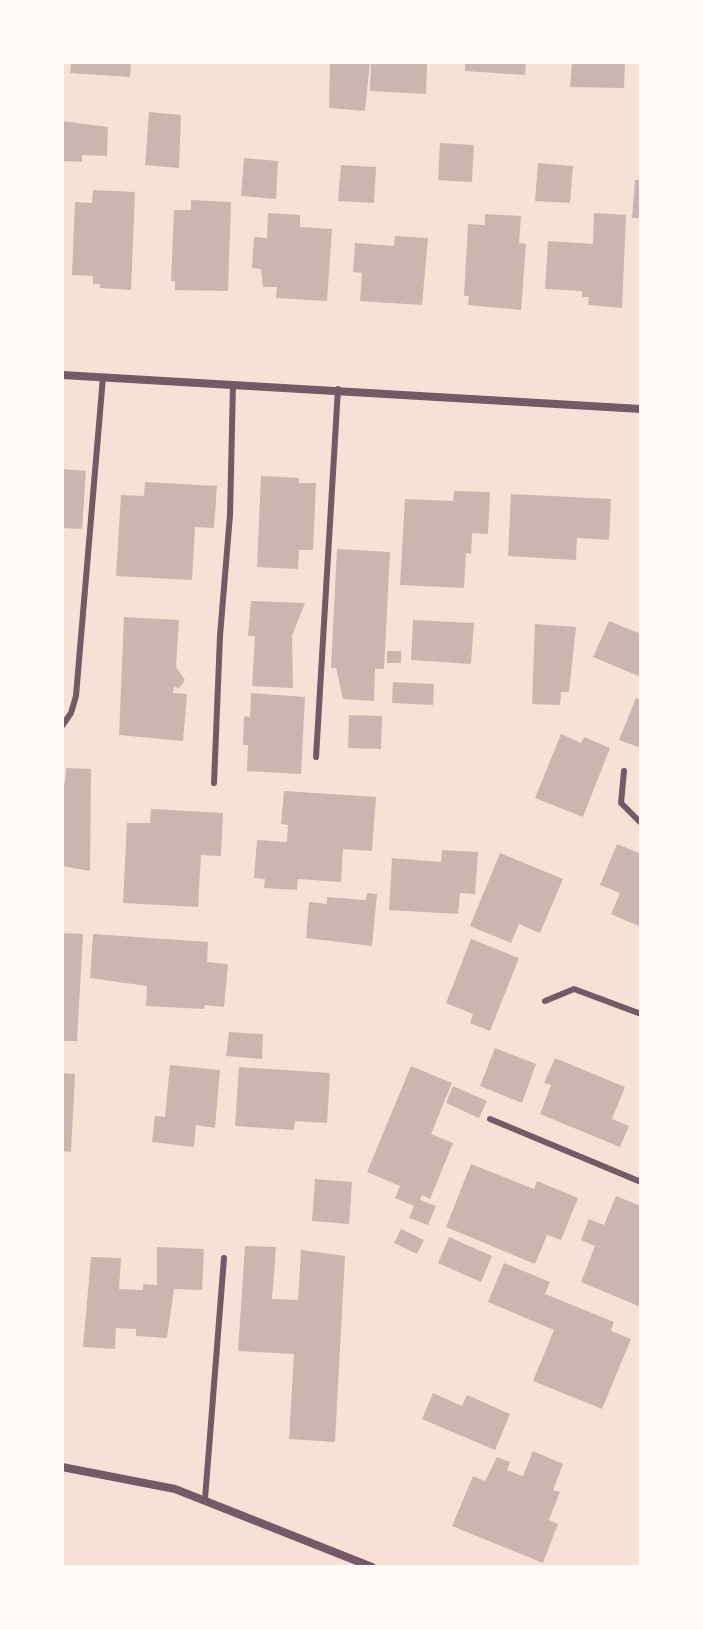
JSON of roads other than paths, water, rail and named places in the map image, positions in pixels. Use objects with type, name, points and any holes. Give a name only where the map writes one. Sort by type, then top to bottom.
[{"type":"street","points":[[62,375],[641,409]]},
{"type":"street","points":[[62,1467],[175,1489],[372,1567]]},
{"type":"lane","points":[[62,726],[76,696],[103,377]]},
{"type":"lane","points":[[214,783],[220,636],[230,515],[233,384]]},
{"type":"lane","points":[[316,757],[338,389]]},
{"type":"lane","points":[[624,771],[621,803],[641,823]]},
{"type":"lane","points":[[545,1001],[574,989],[641,1014]]},
{"type":"lane","points":[[490,1119],[641,1182]]},
{"type":"lane","points":[[205,1499],[224,1258]]}]
